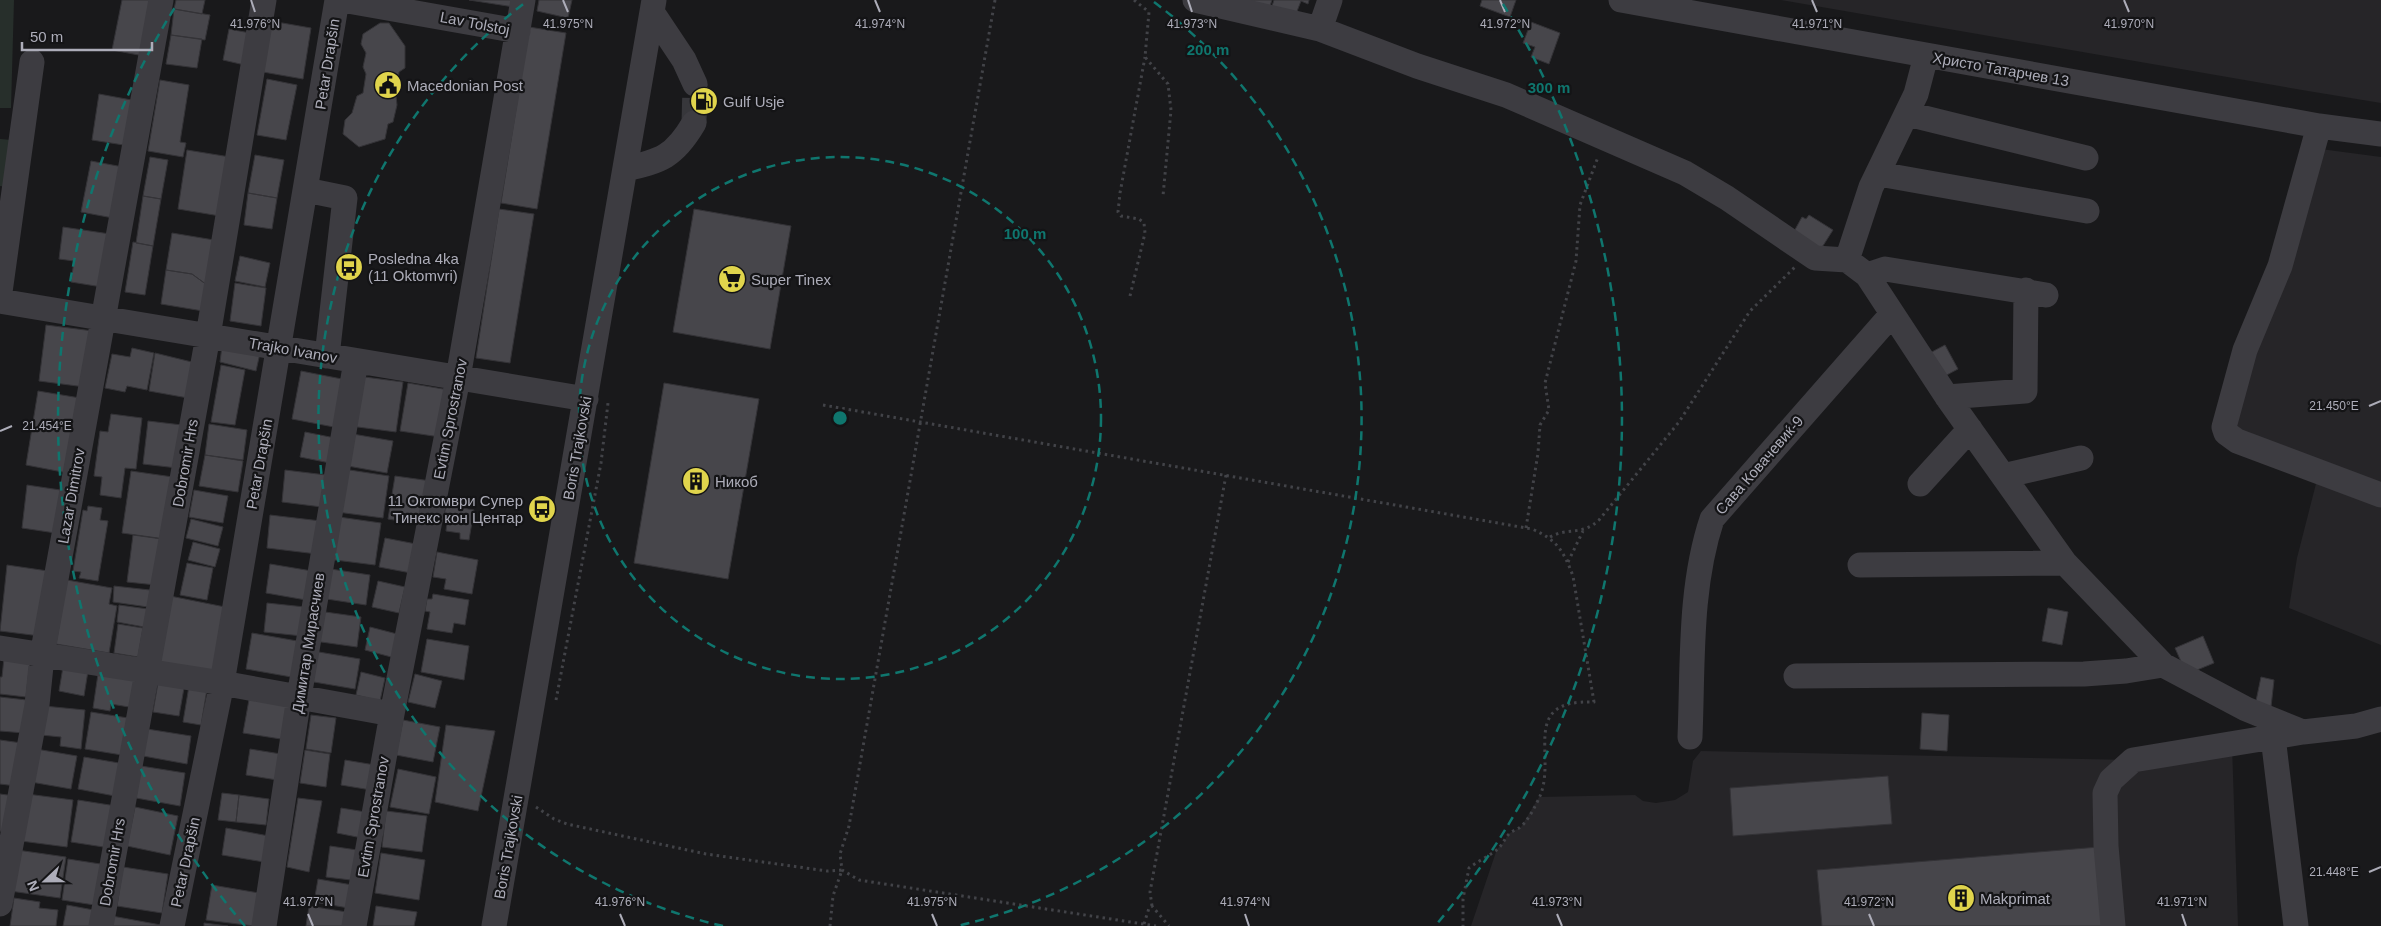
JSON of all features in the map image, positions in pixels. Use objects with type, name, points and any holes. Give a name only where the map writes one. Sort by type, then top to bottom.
[{"type":"street","name":"Lazar Dimitrov","points":[[0,904],[37,705],[42,656],[161,0]]},
{"type":"street","name":"Dobromir Hrs","points":[[100,926],[208,336],[264,0]]},
{"type":"street","name":"Petar Drapšin","points":[[172,926],[222,682],[280,348],[337,0]]},
{"type":"street","name":"Lav Tolstoj","points":[[342,0],[419,6],[518,31]]},
{"type":"street","name":"Evtim Sprostranov","points":[[354,926],[392,714],[458,378],[523,0]]},
{"type":"street","points":[[1320,29],[1330,0]]},
{"type":"street","name":"Христо Татарчев 13","points":[[1621,0],[2319,126],[2381,134]]},
{"type":"street","points":[[1204,1],[1320,29],[1417,66],[1506,95],[1694,178],[1727,198],[1805,253],[1815,258],[1847,260],[1867,275],[1947,397],[2065,562],[2164,665],[2246,709],[2303,732]]},
{"type":"street","points":[[653,6],[684,60],[695,84]]},
{"type":"street","name":"Boris Trajkovski","points":[[494,926],[597,401],[625,169],[653,6]]},
{"type":"street","points":[[1847,260],[1866,199],[1916,94],[1926,56]]},
{"type":"street","points":[[0,292],[32,62]]},
{"type":"street","points":[[1908,114],[2086,158]]},
{"type":"street","points":[[625,169],[656,162],[673,151],[685,138],[694,123]]},
{"type":"street","points":[[2319,126],[2280,266],[2245,350],[2224,427],[2226,433],[2237,442],[2381,495]]},
{"type":"street","points":[[1879,174],[2087,211]]},
{"type":"street","points":[[306,190],[345,198],[327,356]]},
{"type":"street","points":[[1867,275],[1885,269],[2036,292],[2025,390],[1947,397]]},
{"type":"street","name":"Trajko Ivanov","points":[[0,301],[597,401]]},
{"type":"street","name":"Сава Ковачевиќ-9","points":[[1690,737],[1697,583],[1705,540],[1712,519],[1892,314]]},
{"type":"street","name":"Димитар Мирасчиев","points":[[264,926],[299,697],[356,361]]},
{"type":"street","points":[[1920,484],[1970,429]]},
{"type":"street","points":[[2003,476],[2080,458]]},
{"type":"street","points":[[1860,565],[2065,562]]},
{"type":"street","points":[[0,648],[146,672],[222,682],[392,714]]},
{"type":"street","points":[[1796,676],[2084,674],[2126,671],[2164,665]]},
{"type":"street","points":[[2113,926],[2106,846],[2105,793],[2111,780],[2133,760],[2303,732],[2356,726],[2381,719]]},
{"type":"street","points":[[2273,737],[2296,926]]},
{"type":"path","points":[[830,926],[833,896],[842,870],[840,854],[849,826],[995,0]]},
{"type":"path","points":[[1130,296],[1145,233],[1144,223],[1139,219],[1121,216],[1118,212],[1145,57],[1149,12],[1134,0]]},
{"type":"path","points":[[1145,57],[1168,84],[1171,110],[1163,196]]},
{"type":"path","points":[[1526,528],[1538,453],[1540,425],[1549,410],[1544,383],[1576,260],[1580,205],[1605,138]]},
{"type":"path","points":[[1550,537],[1556,533],[1582,531],[1591,528],[1599,520],[1679,422],[1750,312],[1787,276],[1805,253]]},
{"type":"path","points":[[555,706],[601,463],[597,401]]},
{"type":"path","points":[[823,405],[1526,528],[1550,537],[1568,563],[1579,606],[1594,702],[1581,701],[1557,709],[1546,724],[1543,748],[1545,779],[1540,798],[1521,827],[1508,834],[1504,842],[1497,849],[1469,868],[1463,899],[1463,926]]},
{"type":"path","points":[[1169,926],[1152,906],[1150,892],[1226,475]]},
{"type":"path","points":[[1568,563],[1582,531]]},
{"type":"path","points":[[537,800],[536,808],[554,819],[567,824],[706,854],[827,871],[842,870],[859,880],[1156,926]]},
{"type":"path","points":[[1144,925],[1149,908],[1152,906]]},
{"type":"shaded area","points":[[0,0],[14,0],[11,108],[0,108]]},
{"type":"shaded area","points":[[1781,0],[2381,0],[2381,103],[2308,91]]},
{"type":"shaded area","points":[[0,139],[12,140],[6,187],[0,186]]},
{"type":"shaded area","points":[[2313,148],[2381,157],[2381,645],[2289,608],[2297,558],[2319,472],[2225,431]]},
{"type":"shaded area","points":[[2232,745],[2238,926],[1471,926],[1497,849],[1504,842],[1508,834],[1521,827],[1539,797],[1635,795],[1643,801],[1656,803],[1675,800],[1688,792],[1693,761],[1701,751],[2133,760]]},
{"type":"building","points":[[122,0],[154,0],[144,56],[112,50]]},
{"type":"building","points":[[176,0],[205,0],[202,14],[174,9]]},
{"type":"building","points":[[469,0],[515,0],[514,7]]},
{"type":"building","points":[[539,0],[572,0],[568,18],[537,11]]},
{"type":"building","points":[[1246,0],[1272,0],[1269,9]]},
{"type":"building","points":[[1274,0],[1309,0],[1308,4],[1301,1],[1294,19],[1271,9]]},
{"type":"building","points":[[1482,0],[1516,0],[1510,17],[1480,6]]},
{"type":"building","points":[[174,9],[210,15],[205,40],[171,35]]},
{"type":"building","points":[[271,21],[311,28],[303,79],[263,72]]},
{"type":"building","points":[[1531,22],[1560,33],[1549,64],[1531,57],[1535,47],[1523,43]]},
{"type":"building","points":[[380,23],[389,23],[405,46],[405,68],[399,72],[396,96],[397,105],[393,122],[388,124],[385,139],[359,147],[343,134],[345,120],[352,113],[357,96],[363,93],[366,74],[363,67],[366,53],[361,44],[363,34]]},
{"type":"building","points":[[529,27],[566,33],[537,209],[501,203]]},
{"type":"building","points":[[229,29],[255,34],[249,66],[223,60]]},
{"type":"building","points":[[171,35],[202,39],[197,68],[166,64]]},
{"type":"building","points":[[267,79],[297,85],[286,140],[257,135]]},
{"type":"building","points":[[160,80],[189,85],[180,142],[186,143],[183,157],[148,151]]},
{"type":"building","points":[[99,94],[137,101],[130,146],[92,140]]},
{"type":"building","points":[[187,150],[230,157],[220,216],[178,209]]},
{"type":"building","points":[[255,155],[284,160],[277,198],[248,193]]},
{"type":"building","points":[[150,157],[168,160],[161,199],[143,196]]},
{"type":"building","points":[[91,161],[123,167],[113,218],[81,212]]},
{"type":"building","points":[[248,193],[277,198],[272,229],[244,225]]},
{"type":"building","points":[[143,196],[161,199],[153,246],[136,243]]},
{"type":"building","points":[[499,209],[534,214],[510,363],[476,358]]},
{"type":"building","name":"Super Tinex","points":[[694,209],[791,226],[770,349],[673,332]]},
{"type":"building","points":[[1809,215],[1833,230],[1819,252],[1792,235],[1802,217],[1806,219]]},
{"type":"building","points":[[63,227],[110,234],[102,287],[71,282],[74,261],[59,259]]},
{"type":"building","points":[[172,233],[214,240],[207,285],[192,274],[166,270]]},
{"type":"building","points":[[133,242],[153,246],[145,295],[125,292]]},
{"type":"building","points":[[240,256],[270,263],[265,287],[235,281]]},
{"type":"building","points":[[166,270],[192,274],[207,285],[203,311],[161,304]]},
{"type":"building","points":[[235,283],[266,288],[261,326],[230,321]]},
{"type":"building","points":[[46,325],[93,331],[85,387],[39,381]]},
{"type":"building","points":[[1945,345],[1958,369],[1941,378],[1928,354]]},
{"type":"building","points":[[222,346],[260,353],[256,371],[220,362]]},
{"type":"building","points":[[132,348],[154,353],[147,390],[127,386],[125,392],[105,388],[112,354],[130,357]]},
{"type":"building","points":[[155,353],[196,363],[188,398],[149,391]]},
{"type":"building","points":[[221,365],[245,370],[235,425],[211,422]]},
{"type":"building","points":[[301,371],[347,380],[339,428],[292,419]]},
{"type":"building","points":[[357,376],[403,382],[396,432],[350,426]]},
{"type":"building","points":[[408,383],[449,390],[440,437],[400,431]]},
{"type":"building","name":"Никоб","points":[[664,383],[759,399],[728,579],[634,563]]},
{"type":"building","points":[[38,391],[86,399],[73,474],[26,465]]},
{"type":"building","points":[[111,414],[142,418],[136,469],[125,468],[121,498],[100,495],[102,477],[94,476],[100,431],[108,432]]},
{"type":"building","points":[[148,421],[182,425],[177,468],[143,464]]},
{"type":"building","points":[[209,424],[247,430],[243,460],[205,455]]},
{"type":"building","points":[[305,432],[335,438],[330,463],[300,457]]},
{"type":"building","points":[[347,433],[393,441],[387,473],[342,465]]},
{"type":"building","points":[[205,455],[243,461],[238,492],[199,486]]},
{"type":"building","points":[[343,469],[389,476],[383,518],[337,512]]},
{"type":"building","points":[[285,470],[326,475],[322,507],[282,502]]},
{"type":"building","points":[[131,471],[173,477],[165,539],[122,533]]},
{"type":"building","points":[[395,476],[431,481],[424,525],[388,519]]},
{"type":"building","points":[[27,485],[67,491],[62,534],[22,528]]},
{"type":"building","points":[[194,490],[228,496],[223,523],[189,517]]},
{"type":"building","points":[[446,505],[474,510],[469,540],[460,539],[460,533],[446,531],[447,523],[443,522]]},
{"type":"building","points":[[88,506],[102,508],[100,520],[108,521],[98,581],[79,578],[81,572],[73,571],[83,510],[87,511]]},
{"type":"building","points":[[270,515],[321,521],[317,554],[267,548]]},
{"type":"building","points":[[332,516],[381,523],[375,565],[327,559]]},
{"type":"building","points":[[191,519],[223,527],[218,546],[186,538]]},
{"type":"building","points":[[133,535],[162,539],[156,585],[127,582]]},
{"type":"building","points":[[385,538],[416,544],[411,573],[379,567]]},
{"type":"building","points":[[193,542],[220,549],[215,567],[188,560]]},
{"type":"building","points":[[437,552],[478,560],[472,594],[444,589],[446,579],[433,577]]},
{"type":"building","points":[[187,563],[213,568],[207,600],[180,595]]},
{"type":"building","points":[[270,564],[312,571],[306,600],[266,593]]},
{"type":"building","points":[[7,565],[48,571],[40,636],[0,631]]},
{"type":"building","points":[[324,568],[370,575],[366,605],[320,598]]},
{"type":"building","points":[[67,580],[112,588],[109,604],[117,606],[109,653],[56,644]]},
{"type":"building","points":[[378,581],[405,587],[399,613],[372,607]]},
{"type":"building","points":[[114,586],[150,590],[148,607],[113,602]]},
{"type":"building","points":[[433,594],[469,600],[465,625],[454,623],[452,633],[427,629],[430,612],[425,611],[427,599],[432,599]]},
{"type":"building","points":[[170,596],[225,607],[212,678],[157,668]]},
{"type":"building","points":[[267,603],[305,607],[302,636],[264,632]]},
{"type":"building","points":[[119,605],[148,609],[144,627],[117,622]]},
{"type":"building","points":[[2048,608],[2068,612],[2062,645],[2042,641]]},
{"type":"building","points":[[318,611],[361,617],[357,647],[314,641]]},
{"type":"building","points":[[118,624],[143,628],[138,657],[114,653]]},
{"type":"building","points":[[370,627],[401,635],[395,658],[365,650]]},
{"type":"building","points":[[252,633],[303,642],[297,678],[246,669]]},
{"type":"building","points":[[2203,636],[2214,663],[2192,672],[2183,666],[2175,648]]},
{"type":"building","points":[[427,639],[469,646],[464,680],[421,672]]},
{"type":"building","points":[[313,651],[360,659],[355,689],[308,681]]},
{"type":"building","points":[[4,658],[30,661],[26,697],[0,694],[0,677],[2,677]]},
{"type":"building","points":[[63,667],[88,671],[84,696],[59,691]]},
{"type":"building","points":[[361,672],[385,678],[380,701],[356,695]]},
{"type":"building","points":[[98,674],[139,681],[135,708],[111,704],[110,711],[93,708]]},
{"type":"building","points":[[415,674],[442,681],[435,708],[408,702]]},
{"type":"building","points":[[2261,677],[2274,680],[2271,707],[2256,701]]},
{"type":"building","points":[[158,683],[184,688],[179,716],[153,712]]},
{"type":"building","points":[[189,686],[207,689],[201,725],[183,722]]},
{"type":"building","points":[[250,694],[294,701],[287,740],[243,733]]},
{"type":"building","points":[[0,697],[27,700],[24,733],[0,731]]},
{"type":"building","points":[[44,706],[85,710],[81,749],[60,746],[61,737],[41,735]]},
{"type":"building","points":[[91,712],[134,719],[128,756],[85,749]]},
{"type":"building","points":[[1922,713],[1949,715],[1947,751],[1920,749]]},
{"type":"building","points":[[311,715],[336,718],[331,753],[306,749]]},
{"type":"building","points":[[403,720],[440,727],[433,762],[396,755]]},
{"type":"building","points":[[446,725],[495,731],[478,811],[435,802]]},
{"type":"building","points":[[147,729],[191,736],[187,764],[143,756]]},
{"type":"building","points":[[0,740],[22,743],[16,786],[0,784]]},
{"type":"building","points":[[36,749],[77,756],[71,789],[31,782]]},
{"type":"building","points":[[250,749],[281,754],[277,780],[246,775]]},
{"type":"building","points":[[305,750],[330,754],[326,787],[300,783]]},
{"type":"building","points":[[84,757],[125,764],[120,797],[78,789]]},
{"type":"building","points":[[345,760],[375,765],[371,790],[341,785]]},
{"type":"building","points":[[141,766],[185,773],[180,806],[136,798]]},
{"type":"building","points":[[398,769],[436,777],[429,814],[390,807]]},
{"type":"building","points":[[1888,776],[1892,824],[1733,836],[1730,788]]},
{"type":"building","points":[[222,793],[239,795],[236,822],[218,820]]},
{"type":"building","points":[[0,794],[15,796],[8,833],[0,831]]},
{"type":"building","points":[[27,794],[73,800],[67,847],[21,841]]},
{"type":"building","points":[[239,795],[269,799],[266,825],[236,822]]},
{"type":"building","points":[[298,798],[322,801],[309,872],[287,867]]},
{"type":"building","points":[[78,800],[116,806],[110,848],[71,842]]},
{"type":"building","points":[[135,807],[178,816],[170,855],[127,846]]},
{"type":"building","points":[[341,808],[372,813],[367,839],[337,833]]},
{"type":"building","points":[[386,811],[427,816],[422,852],[382,847]]},
{"type":"building","points":[[226,828],[269,836],[264,862],[222,855]]},
{"type":"building","points":[[330,846],[364,851],[359,881],[326,877]]},
{"type":"building","name":"Makprimat","points":[[2099,847],[2106,926],[1822,926],[1817,870]]},
{"type":"building","points":[[17,850],[66,857],[60,898],[10,891]]},
{"type":"building","points":[[381,853],[425,860],[419,900],[375,893]]},
{"type":"building","points":[[68,859],[107,865],[101,906],[62,900]]},
{"type":"building","points":[[123,867],[168,874],[162,913],[117,906]]},
{"type":"building","points":[[318,879],[358,886],[354,909],[314,902]]},
{"type":"building","points":[[212,885],[259,893],[254,926],[206,920]]},
{"type":"building","points":[[14,898],[40,902],[39,908],[58,910],[56,926],[10,926]]},
{"type":"building","points":[[67,905],[99,911],[96,926],[63,926]]},
{"type":"building","points":[[309,906],[353,913],[351,926],[306,926]]},
{"type":"building","points":[[376,906],[417,912],[414,926],[373,926]]},
{"type":"building","points":[[112,916],[161,925],[161,926],[110,926]]},
{"type":"building","points":[[204,923],[228,926],[204,926]]},
{"type":"tunnel","points":[[694,123],[695,84]]},
{"type":"place","name":"Macedonian Post","points":[[388,85]]},
{"type":"place","name":"Gulf Usje","points":[[704,101]]},
{"type":"place","name":"Posledna 4ka (11 Oktomvri)","points":[[349,267]]},
{"type":"place","name":"Super Tinex","points":[[732,279]]},
{"type":"place","name":"Никоб","points":[[696,481]]},
{"type":"place","name":"11 Октомври Супер Тинекс кон Центар","points":[[542,509]]},
{"type":"place","name":"Makprimat","points":[[1961,898]]}]
